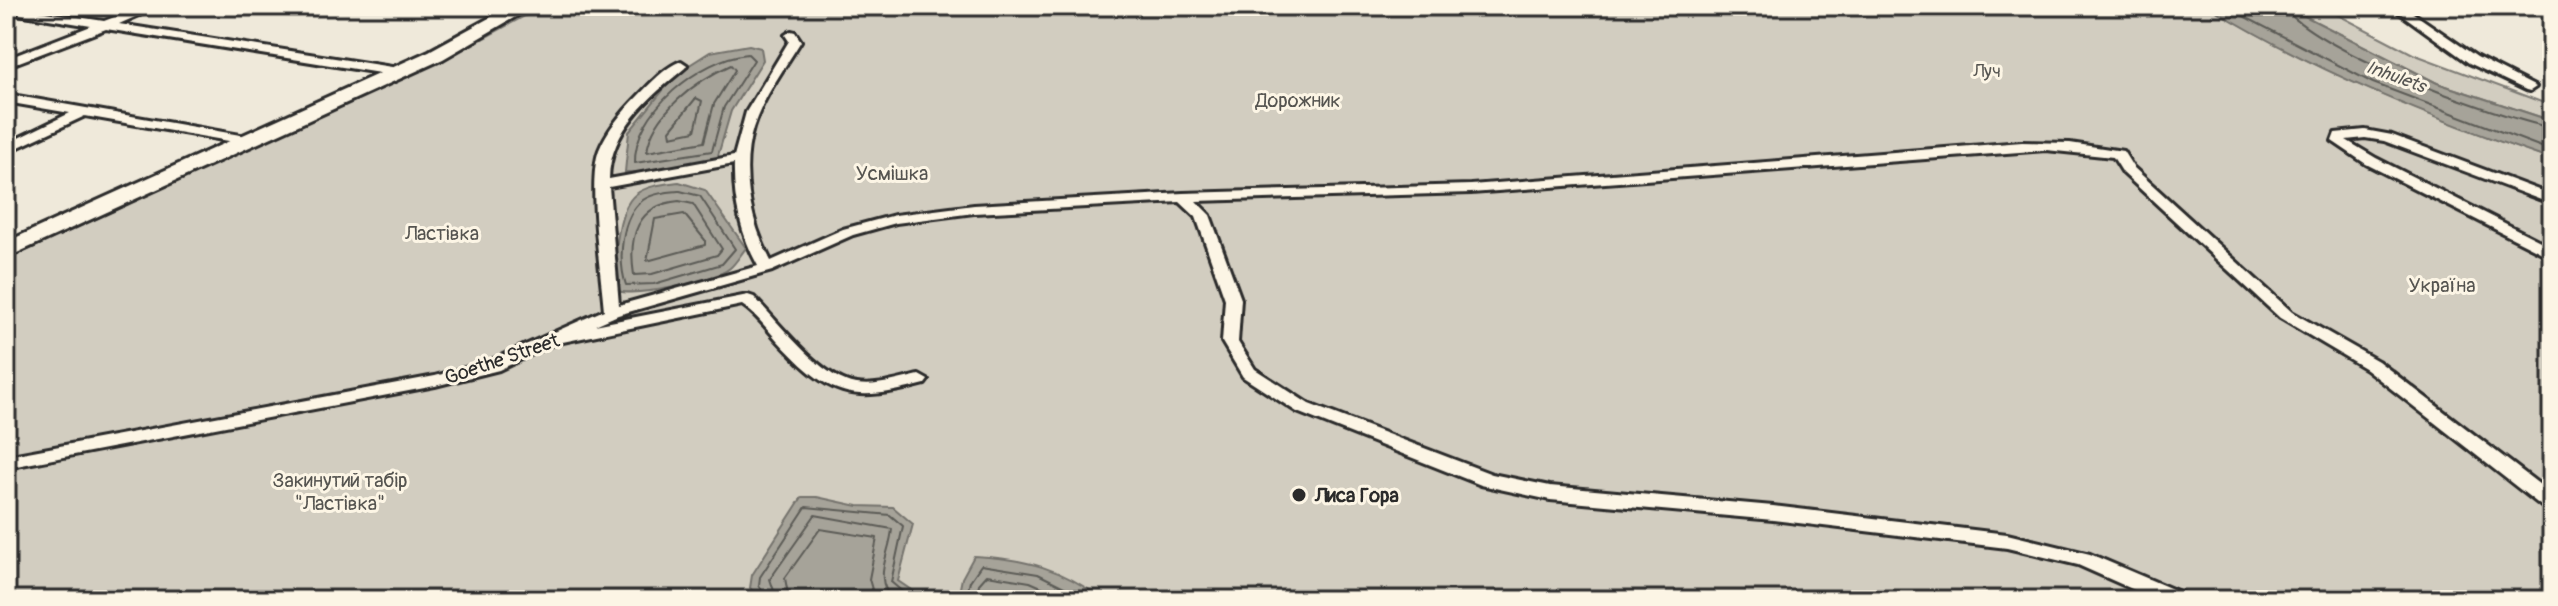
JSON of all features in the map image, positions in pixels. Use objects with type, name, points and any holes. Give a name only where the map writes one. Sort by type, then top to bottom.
[{"type":"main road","points":[[6,251],[398,72],[522,8]]},
{"type":"street","points":[[6,63],[154,6]]},
{"type":"street","points":[[490,6],[522,8]]},
{"type":"street","points":[[2396,6],[2473,60],[2530,87]]},
{"type":"street","points":[[6,9],[398,72]]},
{"type":"street","points":[[767,268],[757,252],[740,186],[741,143],[761,96],[795,41],[791,35]]},
{"type":"street","points":[[612,312],[603,184],[604,154],[625,119],[653,88],[681,65]]},
{"type":"street","points":[[6,98],[246,140]]},
{"type":"street","points":[[6,149],[83,112]]},
{"type":"street","points":[[2552,200],[2387,138],[2365,134],[2340,136],[2339,141],[2371,161],[2552,253]]},
{"type":"street","points":[[548,340],[612,312],[767,268],[848,232],[895,219],[974,209],[1183,197],[1471,189],[2030,144],[2095,149],[2118,154],[2128,170],[2305,331],[2342,345],[2372,365],[2552,504]]},
{"type":"street","points":[[603,184],[741,159]]},
{"type":"street","points":[[1183,197],[1203,215],[1226,277],[1233,299],[1230,342],[1249,373],[1303,408],[1488,480],[1550,493],[1773,513],[2007,541],[2083,559],[2177,600]]},
{"type":"street","name":"Goethe Street","points":[[6,462],[435,381],[493,366],[548,340],[748,300],[827,377],[847,389],[876,389],[919,380]]},
{"type":"green space","points":[[543,6],[2208,6],[2333,73],[2463,128],[2552,160],[2552,600],[6,600],[6,260],[451,56]]},
{"type":"green space","points":[[2285,6],[2321,6],[2413,54],[2552,106],[2552,121],[2437,83]]},
{"type":"water","name":"Inhulets","points":[[2208,6],[2285,6],[2437,83],[2552,121],[2552,160],[2463,128],[2333,73]]},
{"type":"water","points":[[749,45],[761,48],[763,60],[731,111],[717,159],[645,172],[625,172],[629,132],[677,73],[710,52]]},
{"type":"water","points":[[679,182],[705,190],[746,248],[730,268],[709,278],[658,290],[618,291],[615,269],[617,240],[629,202],[646,189]]},
{"type":"water","points":[[802,497],[858,506],[893,507],[913,524],[898,581],[926,600],[762,600],[750,588],[752,575]]},
{"type":"water","points":[[974,556],[1043,567],[1073,580],[1104,600],[926,600],[958,598],[962,578]]},
{"type":"place","name":"Лиса Гора","points":[[1299,495]]},
{"type":"park label","name":"Луч","points":[[1987,71]]},
{"type":"park label","name":"Дорожник","points":[[1298,100]]},
{"type":"park label","name":"Усмішка","points":[[892,173]]},
{"type":"park label","name":"Ластівка","points":[[442,233]]},
{"type":"park label","name":"Україна","points":[[2442,285]]},
{"type":"park label","name":"Закинутий табір \"Ластівка\"","points":[[340,492]]}]
